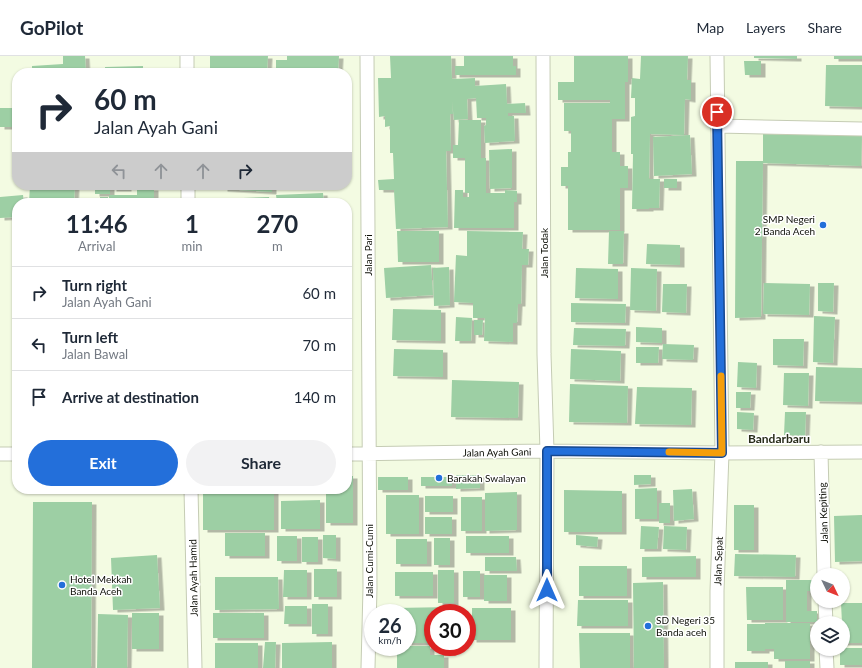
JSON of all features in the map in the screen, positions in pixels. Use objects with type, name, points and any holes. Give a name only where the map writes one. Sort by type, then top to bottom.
[{"type":"street","points":[[187,56],[187,68]]},
{"type":"street","name":"Jalan Pari","points":[[367,56],[369,455]]},
{"type":"street","name":"Jalan Todak","points":[[543,56],[544,354],[547,451],[546,668]]},
{"type":"street","name":"Jalan Sepat","points":[[717,56],[722,453],[717,591],[717,668]]},
{"type":"street","points":[[717,126],[862,129]]},
{"type":"street","name":"Jalan Ayah Gani","points":[[352,454],[547,451],[722,453],[862,452]]},
{"type":"street","name":"Jalan Kepiting","points":[[821,452],[824,568]]},
{"type":"street","points":[[0,454],[12,454]]},
{"type":"street","name":"Jalan Cumi-Cumi","points":[[368,668],[370,588],[369,455]]},
{"type":"street","name":"Jalan Ayah Hamid","points":[[191,494],[195,668]]},
{"type":"street","points":[[826,656],[827,668]]},
{"type":"building","points":[[63,56],[85,56],[86,68],[32,68],[32,66],[63,64]]},
{"type":"building","points":[[210,56],[268,56],[267,68],[210,68]]},
{"type":"building","points":[[287,56],[339,56],[338,68],[276,68],[276,60],[287,60]]},
{"type":"building","points":[[390,56],[451,56],[452,79],[475,78],[475,86],[506,84],[507,104],[525,103],[526,113],[508,113],[508,116],[514,116],[515,141],[485,143],[484,126],[486,125],[486,118],[477,118],[476,98],[467,99],[468,119],[454,120],[452,101],[453,114],[450,114],[451,151],[446,151],[448,227],[396,229],[394,190],[379,190],[378,180],[394,179],[393,153],[390,153],[390,126],[385,127],[385,116],[379,117],[378,78],[391,78]]},
{"type":"building","points":[[464,56],[513,56],[513,66],[516,66],[516,75],[455,75],[455,66],[464,66]]},
{"type":"building","points":[[574,56],[628,56],[628,82],[625,82],[625,119],[612,119],[612,152],[620,152],[620,166],[628,166],[628,188],[620,188],[620,230],[568,230],[568,186],[561,186],[561,167],[568,167],[568,152],[571,152],[571,131],[564,131],[564,103],[610,103],[610,100],[558,100],[558,82],[574,82]]},
{"type":"building","points":[[641,56],[688,56],[687,80],[691,80],[691,100],[685,99],[684,135],[650,134],[649,179],[660,179],[659,208],[632,209],[633,154],[631,154],[631,117],[635,116],[635,98],[631,98],[632,78],[640,79]]},
{"type":"building","points":[[754,56],[797,56],[797,59],[754,58]]},
{"type":"building","points":[[834,56],[862,56],[862,59],[834,59]]},
{"type":"building","points":[[744,61],[761,61],[761,75],[745,75]]},
{"type":"building","points":[[826,65],[862,65],[862,107],[825,106]]},
{"type":"building","points":[[143,66],[143,68],[105,68]]},
{"type":"building","points":[[0,108],[12,108],[12,127],[0,127]]},
{"type":"building","points":[[459,120],[481,120],[481,158],[486,158],[486,193],[505,193],[505,190],[517,191],[517,202],[514,202],[514,228],[454,228],[455,190],[463,190],[463,197],[469,197],[469,193],[465,193],[465,158],[453,158],[453,145],[458,145]]},
{"type":"building","points":[[763,134],[862,136],[861,166],[763,163],[761,317],[735,318],[736,161],[763,161]]},
{"type":"building","points":[[690,135],[692,174],[654,176],[653,137]]},
{"type":"building","points":[[512,149],[512,188],[490,189],[489,150]]},
{"type":"building","points":[[664,179],[677,179],[677,188],[664,188]]},
{"type":"building","points":[[30,190],[75,190],[74,198],[29,198]]},
{"type":"building","points":[[95,190],[110,190],[110,194],[95,194]]},
{"type":"building","points":[[137,190],[154,190],[154,198],[109,198],[109,195],[137,195]]},
{"type":"building","points":[[239,190],[272,190],[272,192]]},
{"type":"building","points":[[323,193],[324,198],[276,198],[276,195]]},
{"type":"building","points":[[23,195],[23,198],[12,198],[12,217],[0,218],[0,197]]},
{"type":"building","points":[[269,197],[269,198],[243,198]]},
{"type":"building","points":[[397,231],[439,231],[439,262],[398,262]]},
{"type":"building","points":[[467,231],[523,232],[522,249],[529,249],[528,265],[522,265],[521,304],[518,304],[517,323],[513,323],[513,342],[484,341],[485,318],[473,318],[473,303],[454,302],[456,255],[467,256]]},
{"type":"building","points":[[609,231],[624,231],[623,264],[608,264]]},
{"type":"building","points":[[647,244],[680,245],[680,265],[646,264]]},
{"type":"building","points":[[431,265],[433,295],[386,298],[384,268]]},
{"type":"building","points":[[449,267],[450,305],[434,306],[433,268]]},
{"type":"building","points":[[576,268],[618,269],[618,299],[575,298]]},
{"type":"building","points":[[631,268],[657,269],[656,311],[630,310]]},
{"type":"building","points":[[764,283],[810,284],[809,315],[763,314]]},
{"type":"building","points":[[818,283],[834,283],[833,312],[818,311]]},
{"type":"building","points":[[663,284],[687,284],[686,313],[662,312]]},
{"type":"building","points":[[571,303],[626,304],[625,323],[571,322]]},
{"type":"building","points":[[393,309],[441,310],[441,341],[392,340]]},
{"type":"building","points":[[814,316],[835,317],[833,363],[813,362]]},
{"type":"building","points":[[456,317],[472,318],[471,341],[455,341]]},
{"type":"building","points":[[474,320],[483,320],[482,335],[474,335]]},
{"type":"building","points":[[636,327],[662,328],[662,343],[636,342]]},
{"type":"building","points":[[574,328],[626,329],[625,346],[573,345]]},
{"type":"building","points":[[773,339],[804,339],[803,366],[773,365]]},
{"type":"building","points":[[663,344],[694,345],[693,360],[662,359]]},
{"type":"building","points":[[636,347],[659,347],[658,363],[636,363]]},
{"type":"building","points":[[394,349],[443,350],[443,377],[393,376]]},
{"type":"building","points":[[571,349],[621,351],[620,381],[570,379]]},
{"type":"building","points":[[738,362],[757,363],[756,388],[737,387]]},
{"type":"building","points":[[816,367],[862,368],[862,402],[815,401]]},
{"type":"building","points":[[784,373],[809,373],[808,406],[783,405]]},
{"type":"building","points":[[452,380],[519,382],[518,418],[451,417]]},
{"type":"building","points":[[570,384],[628,386],[627,423],[569,422]]},
{"type":"building","points":[[637,387],[692,388],[691,425],[635,424]]},
{"type":"building","points":[[736,392],[751,392],[750,408],[736,408]]},
{"type":"building","points":[[737,412],[754,413],[753,430],[737,429]]},
{"type":"building","points":[[785,412],[806,412],[805,436],[784,435]]},
{"type":"building","points":[[456,475],[480,475],[480,488],[456,489]]},
{"type":"building","points":[[634,475],[651,475],[651,484],[634,485]]},
{"type":"building","points":[[353,476],[353,523],[326,523],[326,494],[352,494]]},
{"type":"building","points":[[378,477],[408,477],[408,490],[378,490]]},
{"type":"building","points":[[421,477],[452,477],[452,486],[421,486]]},
{"type":"building","points":[[657,488],[657,519],[635,519],[635,489]]},
{"type":"building","points":[[692,489],[694,519],[674,521],[673,490]]},
{"type":"building","points":[[564,490],[622,491],[622,532],[564,532]]},
{"type":"building","points":[[517,492],[517,530],[485,531],[485,493]]},
{"type":"building","points":[[203,494],[274,494],[274,530],[203,530]]},
{"type":"building","points":[[386,495],[419,495],[419,534],[386,534]]},
{"type":"building","points":[[425,496],[453,496],[453,512],[425,512]]},
{"type":"building","points":[[461,497],[482,497],[482,531],[461,531]]},
{"type":"building","points":[[320,500],[320,529],[281,529],[281,501]]},
{"type":"building","name":"Hotel Mekkah Banda Aceh","points":[[33,502],[92,502],[91,668],[32,668]]},
{"type":"building","points":[[659,503],[670,503],[670,523],[659,523]]},
{"type":"building","points":[[734,505],[754,505],[754,550],[734,550]]},
{"type":"building","points":[[862,515],[862,561],[835,562],[834,516]]},
{"type":"building","points":[[425,517],[452,517],[452,534],[425,534]]},
{"type":"building","points":[[641,526],[659,527],[657,549],[640,549]]},
{"type":"building","points":[[664,526],[687,527],[686,550],[663,549]]},
{"type":"building","points":[[225,533],[265,533],[265,556],[225,556]]},
{"type":"building","points":[[323,535],[336,535],[336,559],[323,558]]},
{"type":"building","points":[[576,535],[598,537],[597,547],[576,545]]},
{"type":"building","points":[[277,536],[297,536],[297,561],[277,561]]},
{"type":"building","points":[[466,536],[509,536],[509,553],[466,553]]},
{"type":"building","points":[[302,537],[318,537],[318,562],[302,562]]},
{"type":"building","points":[[434,538],[450,538],[450,565],[434,565]]},
{"type":"building","points":[[396,539],[427,539],[427,564],[396,564]]},
{"type":"building","points":[[735,554],[796,555],[795,577],[734,576]]},
{"type":"building","points":[[157,555],[160,608],[113,610],[111,558]]},
{"type":"building","points":[[696,556],[696,577],[642,577],[642,557]]},
{"type":"building","points":[[485,557],[516,557],[517,571],[485,571]]},
{"type":"building","points":[[579,566],[627,566],[627,596],[579,596]]},
{"type":"building","points":[[314,569],[337,569],[337,597],[314,597]]},
{"type":"building","points":[[284,570],[307,570],[307,597],[283,597]]},
{"type":"building","points":[[438,570],[454,570],[454,603],[438,603]]},
{"type":"building","points":[[463,571],[480,571],[480,597],[463,597]]},
{"type":"building","points":[[395,572],[433,572],[433,596],[395,596]]},
{"type":"building","points":[[484,575],[507,575],[507,601],[484,601]]},
{"type":"building","points":[[215,577],[278,577],[279,609],[215,610]]},
{"type":"building","points":[[786,580],[810,580],[810,591],[807,591],[807,611],[817,611],[817,616],[810,616],[810,622],[786,622]]},
{"type":"building","name":"SD Negeri 35 Banda aceh","points":[[663,582],[664,668],[634,668],[633,583]]},
{"type":"building","points":[[746,587],[783,587],[783,620],[747,620]]},
{"type":"building","points":[[578,600],[628,600],[628,626],[577,626]]},
{"type":"building","points":[[850,603],[862,603],[862,643],[850,643],[850,616],[842,616],[841,608],[850,608]]},
{"type":"building","points":[[312,604],[328,604],[328,634],[312,634]]},
{"type":"building","points":[[285,606],[307,606],[307,624],[284,624]]},
{"type":"building","points":[[424,607],[424,643],[416,643],[416,608]]},
{"type":"building","points":[[476,608],[511,608],[511,640],[476,640]]},
{"type":"building","points":[[132,613],[159,613],[159,649],[132,649]]},
{"type":"building","points":[[213,613],[264,613],[264,638],[213,638]]},
{"type":"building","points":[[98,614],[128,615],[127,668],[97,668]]},
{"type":"building","points":[[810,623],[810,659],[774,659],[774,649],[765,649],[765,651],[747,651],[747,624]]},
{"type":"building","points":[[579,633],[630,633],[630,668],[580,668]]},
{"type":"building","points":[[265,642],[276,642],[275,668],[263,668]]},
{"type":"building","points":[[332,642],[332,668],[282,668],[282,643]]},
{"type":"building","points":[[215,643],[258,643],[258,668],[215,668]]},
{"type":"building","points":[[416,646],[424,646],[424,656],[444,656],[444,668],[397,668],[397,656],[416,656]]},
{"type":"building","points":[[850,648],[862,648],[862,665],[840,665],[840,656],[850,656]]},
{"type":"building","points":[[785,661],[810,661],[810,668],[785,668]]},
{"type":"building","points":[[735,662],[768,662],[768,668],[735,668]]},
{"type":"slow traffic","points":[[669,452],[722,453],[721,376]]},
{"type":"place","name":"SMP Negeri 2 Banda Aceh","points":[[823,225]]},
{"type":"place","name":"Barakah Swalayan","points":[[439,478]]},
{"type":"place","name":"Hotel Mekkah Banda Aceh","points":[[62,585]]},
{"type":"place","name":"SD Negeri 35 Banda aceh","points":[[648,626]]},
{"type":"district","name":"Bandarbaru","points":[[779,438]]},
{"type":"route","points":[[547,590],[547,451],[722,453],[717,112]]}]
